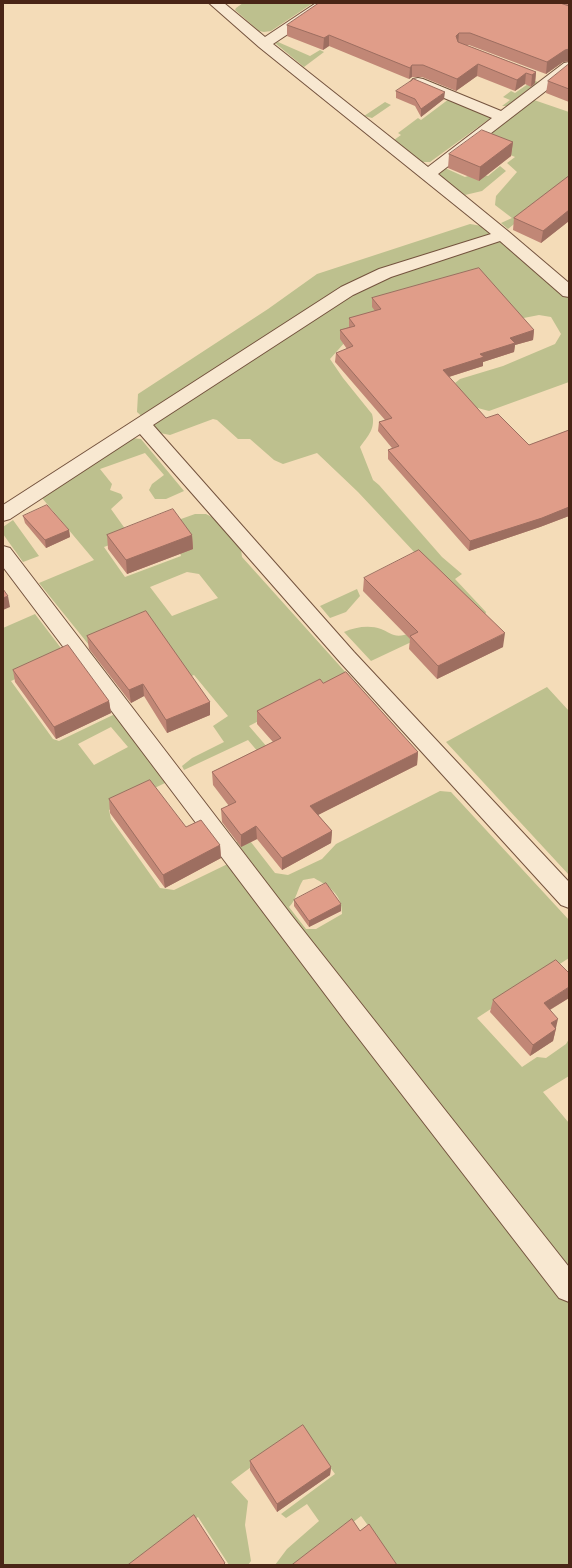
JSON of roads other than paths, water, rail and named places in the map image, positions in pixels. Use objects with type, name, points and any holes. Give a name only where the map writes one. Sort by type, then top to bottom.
[{"type":"street","points":[[264,44],[324,3]]},
{"type":"street","points":[[222,5],[264,44],[503,235],[569,292]]},
{"type":"street","points":[[427,175],[569,66]]},
{"type":"street","points":[[534,77],[548,82]]},
{"type":"street","points":[[417,81],[503,117]]},
{"type":"street","points":[[3,514],[346,291],[385,273],[503,235]]},
{"type":"street","points":[[556,281],[569,270]]},
{"type":"street","points":[[141,424],[347,658],[569,898]]},
{"type":"street","points":[[3,553],[466,1159],[569,1289]]}]
